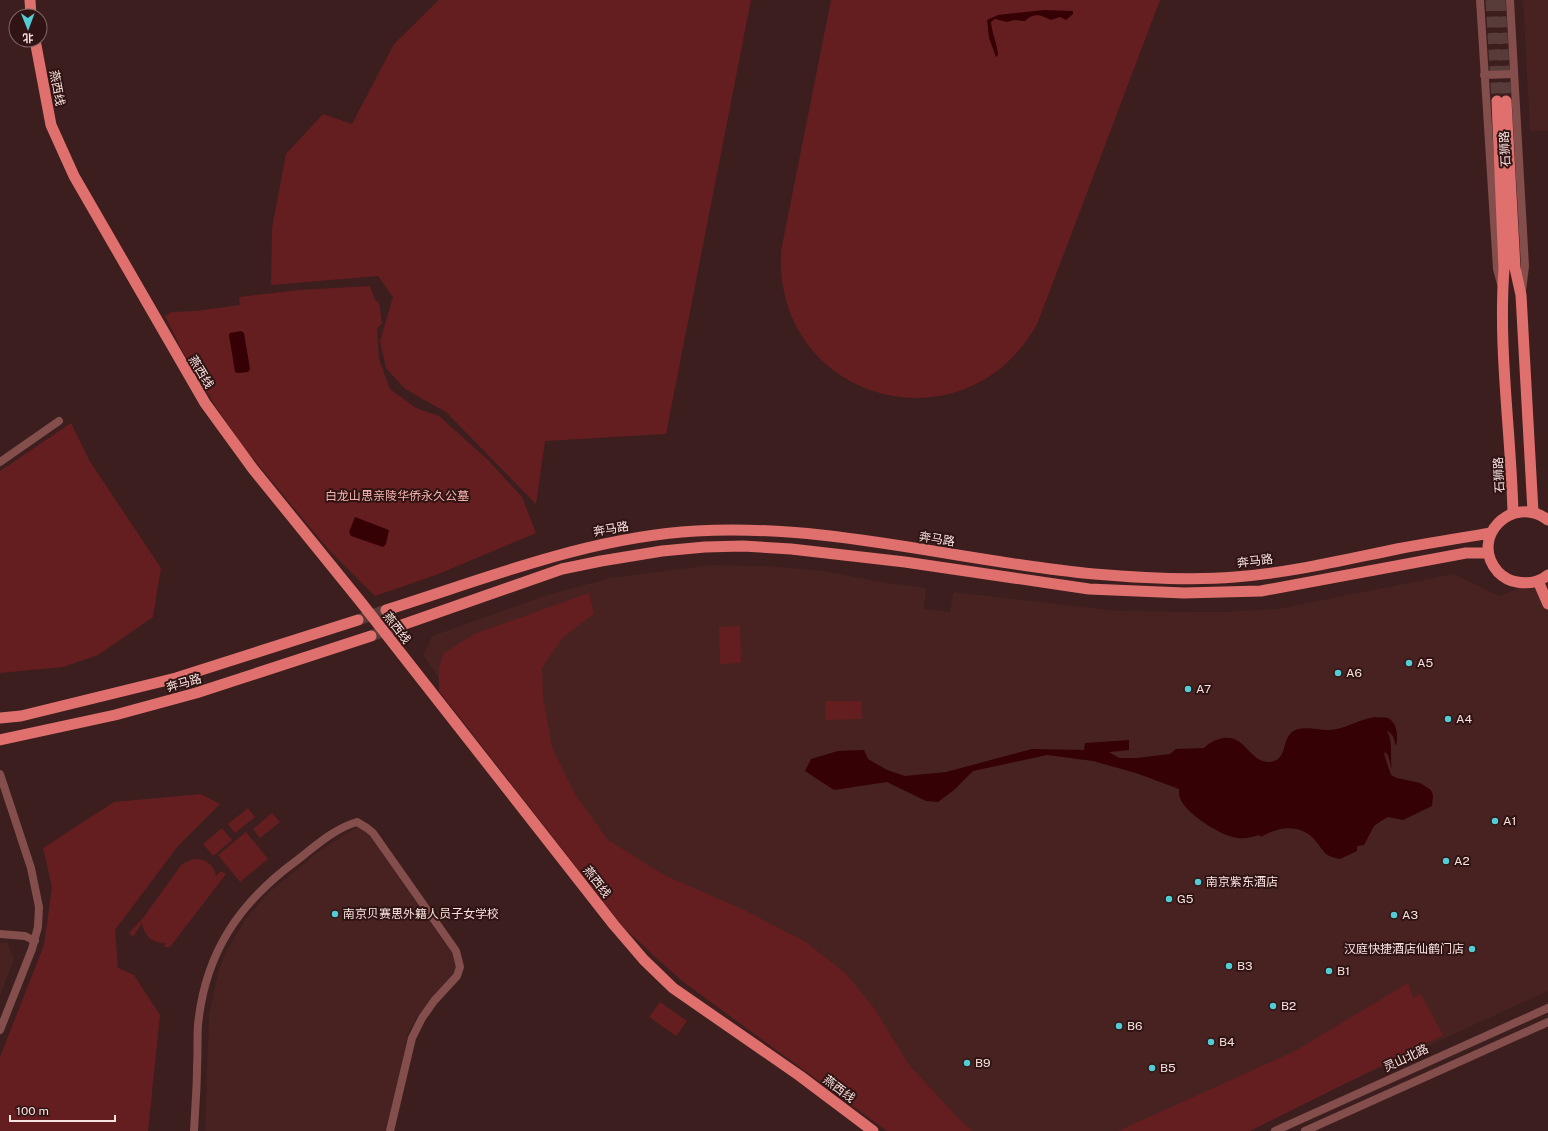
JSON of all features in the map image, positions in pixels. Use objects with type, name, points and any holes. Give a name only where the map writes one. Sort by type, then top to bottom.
[{"type":"main road","name":"燕西线","points":[[37,48],[51,124],[74,176],[191,381],[232,442],[355,595],[614,925],[644,960],[673,988],[800,1076],[873,1131]]},
{"type":"main road","name":"石狮路","points":[[1513,513],[1503,292],[1504,269],[1501,101],[1515,268],[1521,295],[1533,512]]},
{"type":"main road","points":[[1548,519],[1533,512],[1523,511],[1513,513],[1504,517],[1491,533],[1488,542],[1488,553],[1494,566],[1502,576],[1513,582],[1526,584],[1538,581],[1548,575]]},
{"type":"main road","name":"奔马路","points":[[386,610],[561,554],[600,544],[697,531],[787,532],[890,544],[1093,574],[1191,578],[1233,577],[1328,564],[1491,533]]},
{"type":"main road","points":[[399,626],[562,569],[662,551],[705,547],[743,546],[791,549],[905,562],[1088,589],[1184,593],[1261,591],[1466,553],[1488,553]]},
{"type":"main road","points":[[1538,581],[1548,604]]},
{"type":"main road","name":"奔马路","points":[[0,718],[21,716],[176,678],[358,620]]},
{"type":"main road","name":"奔马路","points":[[0,740],[108,717],[196,693],[371,636]]},
{"type":"street","name":"石狮路","points":[[1480,0],[1496,269],[1503,292]]},
{"type":"street","name":"石狮路","points":[[1510,0],[1525,266],[1521,295]]},
{"type":"street","points":[[1484,75],[1514,74]]},
{"type":"street","points":[[0,462],[59,421]]},
{"type":"street","points":[[0,774],[31,868],[39,906],[38,927],[35,941],[0,1030]]},
{"type":"street","points":[[194,1131],[198,1025],[202,995],[209,968],[221,941],[235,919],[252,898],[267,884],[321,842],[347,825],[357,822],[373,833],[456,951],[460,959],[460,967],[456,976],[434,1001],[422,1018],[412,1038],[390,1131]]},
{"type":"street","points":[[0,934],[25,936],[35,941]]},
{"type":"street","name":"灵山北路","points":[[1275,1131],[1548,1008]]},
{"type":"street","name":"灵山北路","points":[[1305,1131],[1548,1022]]},
{"type":"shaded area","points":[[1523,0],[1548,0],[1548,131],[1530,131]]},
{"type":"shaded area","points":[[1044,10],[1073,11],[1073,14],[1066,20],[1060,17],[1051,20],[1038,15],[1031,16],[1025,21],[1014,20],[1007,22],[995,19],[991,22],[998,55],[996,57],[989,38],[987,20],[998,15]]},
{"type":"shaded area","points":[[241,331],[244,333],[250,369],[248,372],[238,373],[235,372],[229,335],[230,333]]},
{"type":"shaded area","points":[[355,517],[389,530],[386,544],[383,547],[351,536],[349,532]]},
{"type":"shaded area","points":[[711,565],[768,566],[823,571],[888,583],[926,588],[924,609],[950,612],[953,592],[1117,611],[1223,612],[1277,609],[1454,574],[1499,596],[1548,577],[1548,991],[1242,1131],[890,1131],[653,957],[509,778],[423,655],[432,636],[547,595],[610,578]]},
{"type":"shaded area","points":[[1375,717],[1388,718],[1394,723],[1397,735],[1396,746],[1393,736],[1388,731],[1387,732],[1391,744],[1392,770],[1388,755],[1385,752],[1384,754],[1391,775],[1397,778],[1420,783],[1431,790],[1433,795],[1432,806],[1403,820],[1388,817],[1381,821],[1374,826],[1364,845],[1357,846],[1357,851],[1340,859],[1326,854],[1308,834],[1295,829],[1281,829],[1261,837],[1259,835],[1243,838],[1231,837],[1214,829],[1196,817],[1183,804],[1179,795],[1179,789],[1136,773],[1093,761],[1047,755],[973,771],[954,790],[938,802],[926,801],[887,782],[834,790],[805,771],[811,759],[838,751],[864,750],[868,759],[887,770],[905,776],[946,772],[1032,749],[1084,750],[1085,743],[1129,740],[1129,750],[1109,752],[1119,758],[1137,758],[1170,754],[1176,749],[1204,748],[1209,743],[1219,739],[1228,738],[1235,739],[1241,743],[1262,761],[1269,762],[1275,761],[1279,758],[1282,754],[1286,740],[1292,732],[1296,730],[1304,728],[1334,730]]},
{"type":"shaded area","points":[[355,828],[360,828],[367,832],[457,960],[455,975],[417,1017],[408,1033],[388,1131],[205,1131],[209,1015],[218,972],[227,950],[245,920],[268,893],[318,852]]},
{"type":"shaded area","points":[[7,942],[14,959],[0,996],[0,943]]},
{"type":"green space","points":[[439,0],[751,0],[666,434],[545,441],[536,504],[446,412],[405,389],[386,368],[380,341],[393,297],[378,276],[271,285],[272,228],[286,154],[323,114],[352,124],[394,44]]},
{"type":"green space","points":[[831,0],[1160,0],[1038,322],[1006,363],[967,388],[923,398],[880,393],[840,375],[808,344],[787,303],[781,251]]},
{"type":"green space","name":"白龙山思亲陵华侨永久公墓","points":[[370,286],[375,300],[379,303],[382,323],[377,329],[379,359],[390,389],[416,408],[439,416],[487,459],[522,497],[536,533],[436,575],[375,596],[328,549],[245,449],[216,407],[184,354],[165,316],[172,312],[196,311],[240,305],[239,297],[299,290]]},
{"type":"green space","points":[[71,423],[89,460],[161,568],[153,617],[98,655],[63,667],[0,673],[0,471]]},
{"type":"green space","points":[[589,593],[594,614],[562,638],[542,668],[543,696],[552,748],[575,794],[608,840],[664,875],[744,910],[806,942],[846,974],[874,1008],[909,1065],[972,1131],[887,1131],[682,981],[623,927],[439,691],[439,667],[444,653],[474,634]]},
{"type":"green space","points":[[740,626],[741,663],[720,664],[719,627]]},
{"type":"green space","points":[[825,701],[861,701],[862,719],[826,720]]},
{"type":"green space","points":[[201,794],[220,804],[178,846],[115,930],[118,968],[134,975],[160,1015],[148,1131],[0,1131],[0,1057],[44,945],[52,887],[43,848],[114,802]]},
{"type":"green space","points":[[248,808],[255,817],[235,833],[228,824]]},
{"type":"green space","points":[[272,813],[280,822],[260,838],[253,829]]},
{"type":"green space","points":[[222,828],[232,840],[213,856],[203,844]]},
{"type":"green space","points":[[246,832],[268,859],[240,882],[218,855]]},
{"type":"green space","points":[[193,859],[205,861],[211,865],[216,876],[221,871],[226,874],[170,947],[164,947],[166,943],[153,941],[145,932],[142,923],[133,937],[129,933],[143,918],[182,864]]},
{"type":"green space","points":[[1408,983],[1413,998],[1421,994],[1443,1035],[1250,1131],[1118,1131],[1295,1051]]},
{"type":"green space","points":[[660,1002],[687,1021],[676,1036],[649,1017]]},
{"type":"tunnel","points":[[1491,0],[1497,101]]},
{"type":"tunnel","points":[[1500,0],[1506,101]]},
{"type":"tunnel","points":[[358,620],[386,610]]},
{"type":"tunnel","points":[[371,636],[399,626]]},
{"type":"place","name":"A5","points":[[1409,663]]},
{"type":"place","name":"A6","points":[[1338,673]]},
{"type":"place","name":"A7","points":[[1188,689]]},
{"type":"place","name":"A4","points":[[1448,719]]},
{"type":"place","name":"A1","points":[[1495,821]]},
{"type":"place","name":"A2","points":[[1446,861]]},
{"type":"place","name":"南京紫东酒店","points":[[1198,882]]},
{"type":"place","name":"G5","points":[[1169,899]]},
{"type":"place","name":"南京贝赛思外籍人员子女学校","points":[[335,914]]},
{"type":"place","name":"A3","points":[[1394,915]]},
{"type":"place","name":"汉庭快捷酒店仙鹤门店","points":[[1472,949]]},
{"type":"place","name":"B3","points":[[1229,966]]},
{"type":"place","name":"B1","points":[[1329,971]]},
{"type":"place","name":"B2","points":[[1273,1006]]},
{"type":"place","name":"B6","points":[[1119,1026]]},
{"type":"place","name":"B4","points":[[1211,1042]]},
{"type":"place","name":"B9","points":[[967,1063]]},
{"type":"place","name":"B5","points":[[1152,1068]]}]
